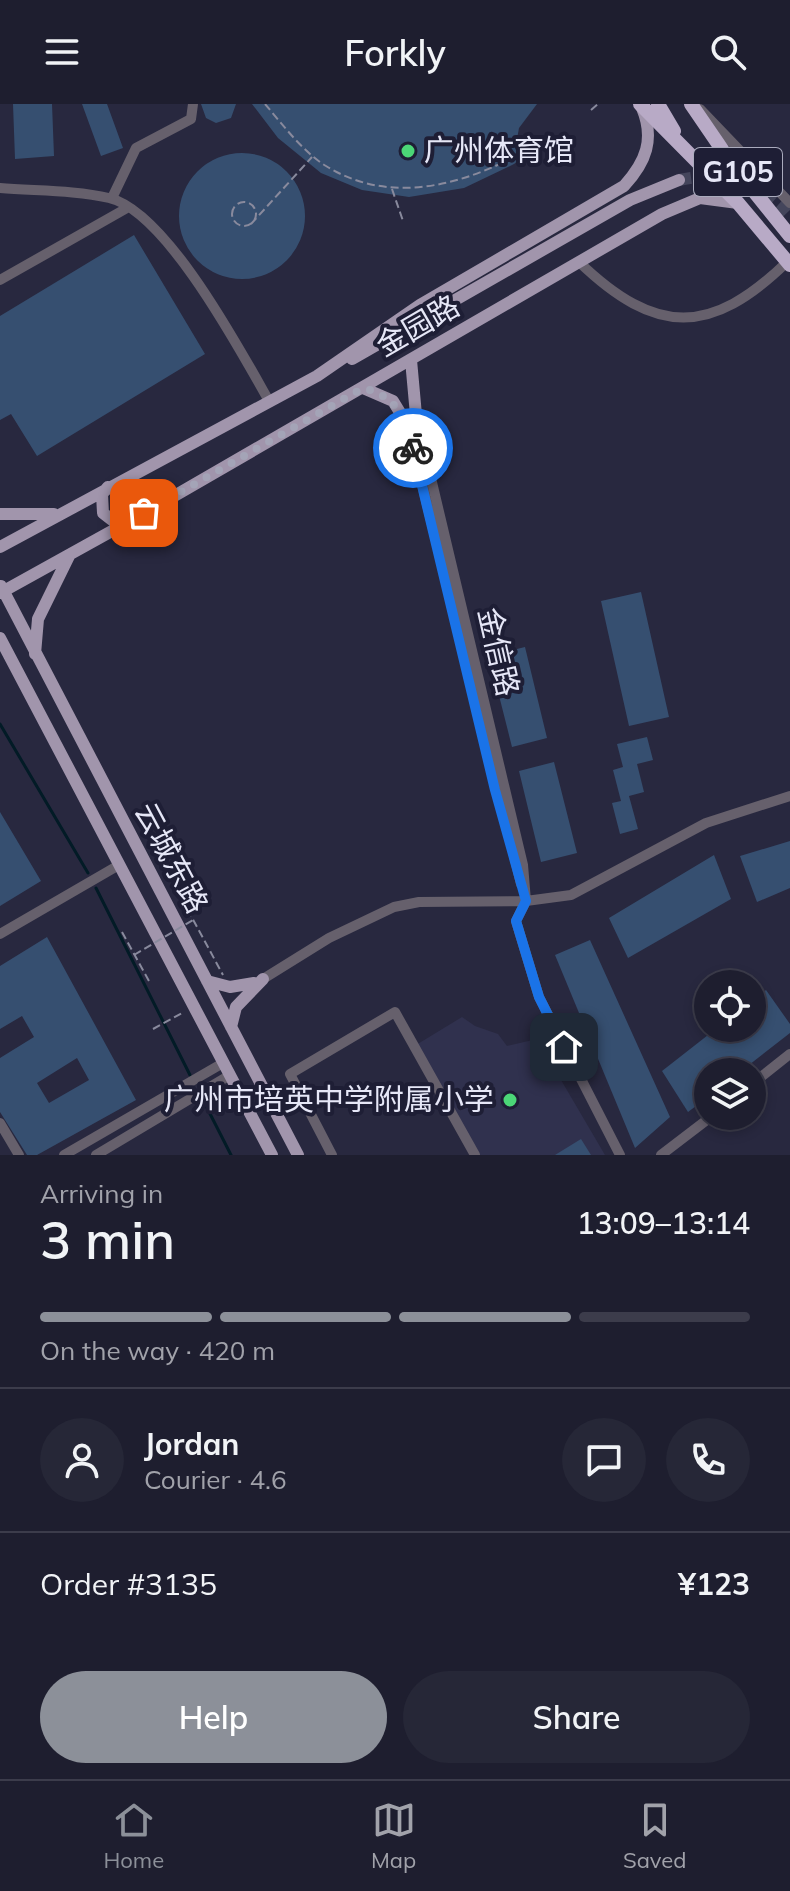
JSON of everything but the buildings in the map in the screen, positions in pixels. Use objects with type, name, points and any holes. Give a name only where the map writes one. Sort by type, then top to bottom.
[{"type":"highway","name":"G105","points":[[640,104],[738,203],[789,264]]},
{"type":"highway","name":"G105","points":[[658,104],[689,156]]},
{"type":"highway","name":"G105","points":[[693,104],[790,236]]},
{"type":"main road","name":"金园路","points":[[0,547],[110,484],[317,376],[420,305],[624,186],[637,172],[650,141],[650,126],[640,104]]},
{"type":"main road","points":[[317,376],[411,328],[630,200],[679,180]]},
{"type":"main road","name":"金园路","points":[[1,589],[69,556],[685,202],[700,198],[738,203]]},
{"type":"main road","points":[[411,360],[412,420]]},
{"type":"main road","points":[[363,388],[393,401],[412,420]]},
{"type":"main road","points":[[110,484],[102,494],[103,513],[112,520],[135,518]]},
{"type":"main road","points":[[0,514],[57,514]]},
{"type":"main road","points":[[35,657],[38,619],[69,556]]},
{"type":"main road","name":"云城东路","points":[[1,589],[298,1155]]},
{"type":"main road","name":"云城东路","points":[[0,638],[272,1155]]},
{"type":"main road","points":[[0,655],[13,664]]},
{"type":"main road","points":[[41,716],[61,706]]},
{"type":"main road","points":[[155,933],[175,921]]},
{"type":"main road","points":[[207,981],[240,987],[263,979]]},
{"type":"main road","points":[[231,1027],[236,1007],[263,979]]},
{"type":"street","points":[[112,198],[136,148],[191,119],[193,104]]},
{"type":"street","points":[[693,104],[790,203]]},
{"type":"street","points":[[0,188],[112,198],[159,230],[231,333],[269,401]]},
{"type":"street","points":[[0,280],[127,208]]},
{"type":"street","points":[[579,262],[634,307],[682,319],[727,309],[757,291],[789,264]]},
{"type":"street","name":"金信路","points":[[412,420],[495,790],[526,901]]},
{"type":"street","points":[[263,979],[340,932],[394,907],[419,902],[526,901],[579,893],[706,823],[790,796]]},
{"type":"street","points":[[0,934],[119,865]]},
{"type":"street","points":[[526,901],[516,921],[539,997],[620,1155]]},
{"type":"street","points":[[332,1155],[290,1074],[395,1012],[475,1155]]},
{"type":"street","points":[[766,1073],[790,1054]]},
{"type":"street","points":[[64,1155],[223,1063]]},
{"type":"street","points":[[96,1155],[230,1075]]},
{"type":"street","points":[[0,1123],[19,1155]]},
{"type":"street","points":[[661,1155],[694,1130]]},
{"type":"path","points":[[265,104],[324,165],[345,176],[392,188],[413,189],[464,181],[516,156]]},
{"type":"path","points":[[591,110],[598,104]]},
{"type":"path","points":[[251,224],[256,216],[254,208],[249,203],[237,204],[232,214],[234,222],[241,226],[251,224],[313,155]]},
{"type":"path","points":[[392,188],[403,221]]},
{"type":"path","points":[[176,888],[224,977]]},
{"type":"path","points":[[134,955],[193,920]]},
{"type":"path","points":[[122,932],[150,983]]},
{"type":"path","points":[[153,1029],[194,1007]]},
{"type":"shaded area","name":"广州市培英中学附属小学","points":[[462,1017],[475,1026],[498,1034],[507,1046],[537,1039],[605,1155],[477,1155],[416,1045]]},
{"type":"waterway","points":[[0,724],[88,873]]},
{"type":"waterway","points":[[96,888],[190,1075]]},
{"type":"waterway","points":[[202,1098],[231,1155]]},
{"type":"tunnel","points":[[679,180],[713,176],[740,180],[765,193],[790,215]]},
{"type":"way so far","points":[[144,513],[363,388],[393,401],[407,424],[413,448]]},
{"type":"place","name":"广州体育馆","points":[[408,151]]},
{"type":"place","name":"广州市培英中学附属小学","points":[[510,1100]]},
{"type":"route","points":[[413,448],[495,790],[526,901],[516,921],[539,997],[564,1047]]}]
